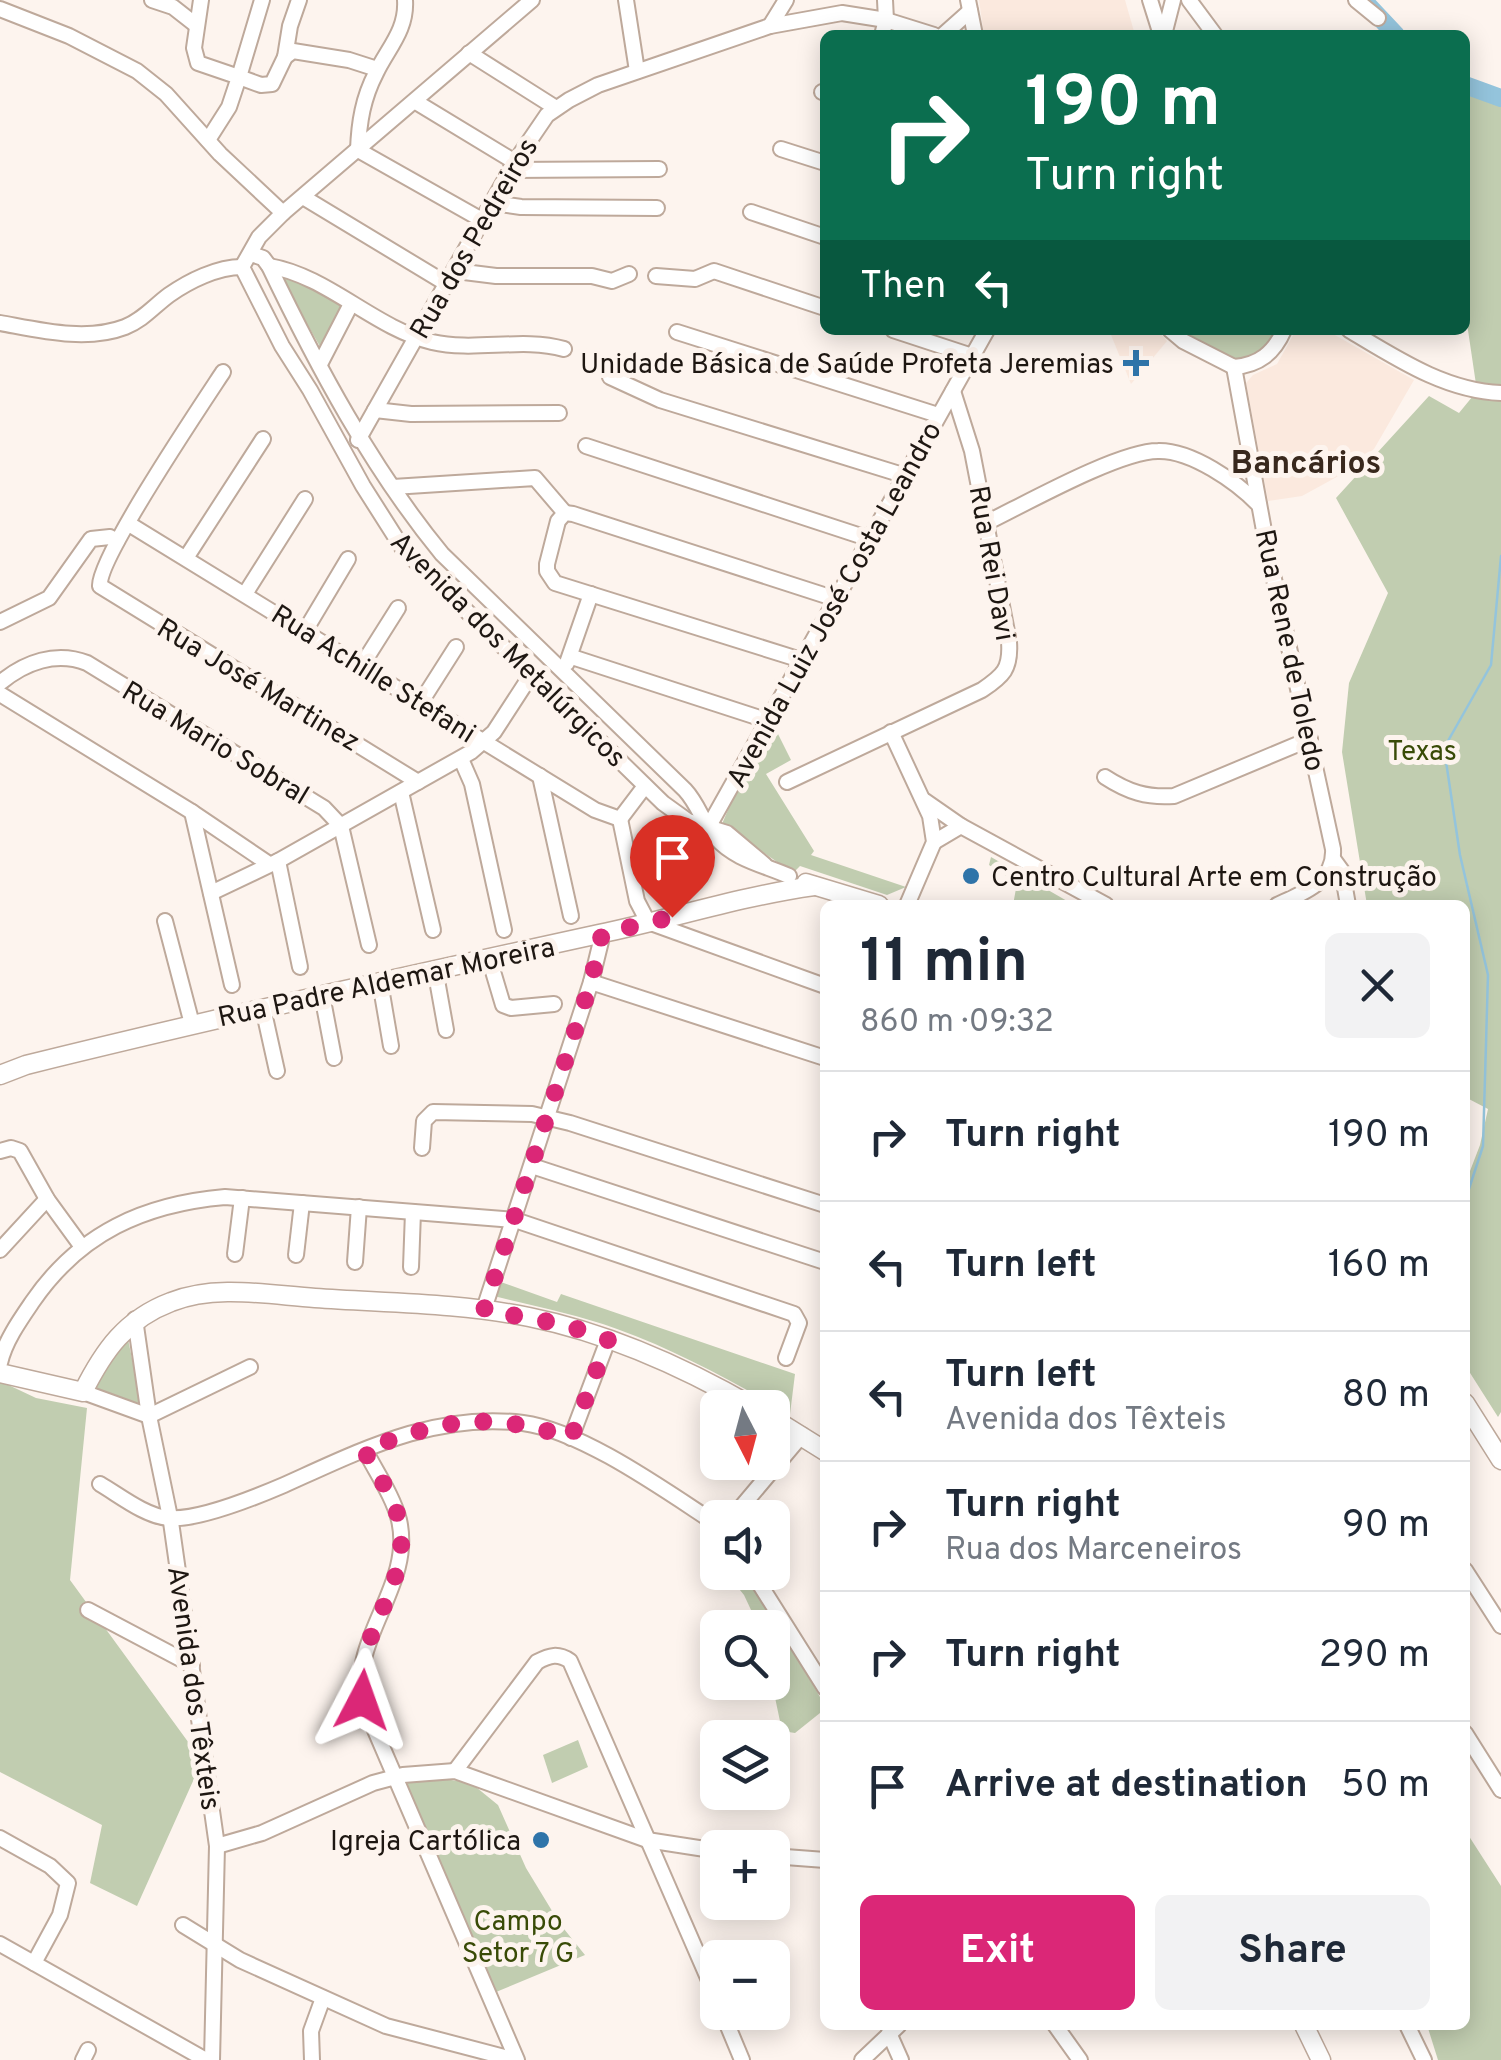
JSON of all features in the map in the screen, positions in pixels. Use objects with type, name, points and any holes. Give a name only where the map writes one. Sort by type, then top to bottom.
[{"type":"main road","name":"Avenida dos Metalúrgicos","points":[[789,876],[862,900]]},
{"type":"main road","points":[[774,892],[789,876]]},
{"type":"main road","name":"Rua Padre Aldemar Moreira","points":[[0,1075],[192,1024],[814,886]]},
{"type":"main road","points":[[0,1373],[83,1392],[102,1354],[135,1320],[172,1301],[218,1292],[484,1310],[566,1325],[650,1354],[720,1390]]},
{"type":"main road","points":[[1470,1411],[1501,1460]]},
{"type":"main road","points":[[790,1428],[820,1448]]},
{"type":"main road","points":[[1306,2030],[1319,2060]]},
{"type":"street","points":[[152,0],[174,7],[196,25]]},
{"type":"street","points":[[202,0],[194,48],[198,63],[261,85],[272,84],[285,56],[299,0]]},
{"type":"street","points":[[208,140],[229,107],[262,0]]},
{"type":"street","points":[[358,150],[359,119],[377,69],[404,23],[405,0]]},
{"type":"street","points":[[0,323],[64,333],[106,332],[128,326],[170,295],[208,274],[246,261],[259,238],[283,213],[532,0]]},
{"type":"street","points":[[626,0],[638,71]]},
{"type":"street","points":[[770,26],[786,0]]},
{"type":"street","points":[[828,0],[842,14]]},
{"type":"street","points":[[884,28],[885,0]]},
{"type":"street","points":[[1150,0],[1161,30]]},
{"type":"street","points":[[1164,30],[1173,0]]},
{"type":"street","points":[[1189,0],[1211,30]]},
{"type":"street","points":[[1356,0],[1378,18]]},
{"type":"street","points":[[947,30],[969,6]]},
{"type":"street","points":[[0,9],[70,36],[137,71],[166,94],[283,213]]},
{"type":"street","name":"Rua dos Pedreiros","points":[[347,457],[512,166],[546,116],[556,108],[598,85],[770,26],[842,14],[884,28]]},
{"type":"street","points":[[285,56],[294,50],[307,51],[377,69]]},
{"type":"street","points":[[469,53],[556,108]]},
{"type":"street","points":[[416,102],[512,166],[659,170]]},
{"type":"street","points":[[781,149],[820,162]]},
{"type":"street","points":[[358,150],[482,220]]},
{"type":"street","points":[[304,197],[451,277],[592,276],[612,282],[629,274]]},
{"type":"street","points":[[494,203],[521,208],[657,208]]},
{"type":"street","points":[[751,212],[820,235]]},
{"type":"street","name":"Avenida dos Metalúrgicos","points":[[708,826],[699,806],[685,790],[473,586],[423,531],[361,436],[269,266],[263,258],[246,261],[282,346],[403,548],[670,808],[688,821],[726,833],[765,865],[789,876]]},
{"type":"street","points":[[269,266],[293,273],[416,337],[448,344],[548,345],[564,349]]},
{"type":"street","points":[[656,276],[696,279],[714,272],[820,306]]},
{"type":"street","points":[[320,364],[351,304]]},
{"type":"street","points":[[677,332],[938,415]]},
{"type":"street","points":[[908,335],[972,356]]},
{"type":"street","name":"Avenida Luiz José Costa Leandro","points":[[708,826],[984,335]]},
{"type":"street","points":[[1176,335],[1234,367],[1261,360],[1272,352],[1281,335]]},
{"type":"street","points":[[1376,337],[1400,361],[1455,385],[1501,393]]},
{"type":"street","name":"Rua Rene de Toledo","points":[[1234,367],[1334,860],[1342,870],[1347,900]]},
{"type":"street","points":[[0,622],[49,598],[91,539],[110,537],[118,541],[223,372]]},
{"type":"street","points":[[610,377],[660,400],[906,476]]},
{"type":"street","name":"Rua Rei Davi","points":[[787,782],[982,690],[999,679],[1010,665],[1009,642],[972,451],[952,392]]},
{"type":"street","points":[[375,410],[411,414],[559,413]]},
{"type":"street","points":[[186,558],[264,439]]},
{"type":"street","points":[[586,446],[870,539]]},
{"type":"street","points":[[986,523],[1075,480],[1156,451],[1178,454],[1231,479],[1259,505]]},
{"type":"street","points":[[1231,479],[1251,458]]},
{"type":"street","points":[[393,486],[538,480],[562,517],[836,599]]},
{"type":"street","points":[[246,594],[306,498]]},
{"type":"street","points":[[562,517],[547,564],[555,583],[801,660]]},
{"type":"street","name":"Rua Achille Stefani","points":[[129,524],[603,814],[620,819]]},
{"type":"street","points":[[403,548],[423,531]]},
{"type":"street","name":"Rua José Martinez","points":[[118,541],[100,576],[100,586],[418,782]]},
{"type":"street","points":[[304,631],[348,559]]},
{"type":"street","points":[[561,672],[572,657],[591,594]]},
{"type":"street","points":[[362,665],[398,608]]},
{"type":"street","points":[[422,702],[456,646]]},
{"type":"street","name":"Rua Mario Sobral","points":[[0,683],[18,669],[44,660],[72,657],[87,663],[324,808],[341,826]]},
{"type":"street","points":[[572,657],[766,720]]},
{"type":"street","points":[[211,893],[274,863],[461,759],[494,732],[531,675]]},
{"type":"street","points":[[0,694],[274,863],[300,967]]},
{"type":"street","points":[[891,732],[930,816],[934,842],[909,900]]},
{"type":"street","points":[[1105,778],[1134,794],[1174,796],[1310,739]]},
{"type":"street","points":[[461,759],[472,784],[504,930]]},
{"type":"street","points":[[540,776],[570,916]]},
{"type":"street","points":[[645,786],[620,819],[637,900],[648,922],[820,984]]},
{"type":"street","points":[[670,808],[682,803],[685,790]]},
{"type":"street","points":[[401,792],[434,930]]},
{"type":"street","points":[[923,800],[961,826],[1097,900]]},
{"type":"street","points":[[192,812],[232,985]]},
{"type":"street","points":[[341,826],[369,945]]},
{"type":"street","points":[[934,842],[961,826]]},
{"type":"street","points":[[1287,900],[1320,882],[1334,860]]},
{"type":"street","points":[[165,921],[192,1024]]},
{"type":"street","points":[[484,1310],[591,982],[602,934]]},
{"type":"street","points":[[489,958],[502,1005],[511,1008],[554,1004]]},
{"type":"street","points":[[435,969],[446,1030]]},
{"type":"street","points":[[380,982],[391,1046]]},
{"type":"street","points":[[591,982],[820,1056]]},
{"type":"street","points":[[322,995],[334,1058]]},
{"type":"street","points":[[264,1008],[277,1071]]},
{"type":"street","points":[[422,1148],[424,1121],[433,1112],[548,1116],[820,1203]]},
{"type":"street","points":[[0,1151],[11,1148],[20,1152],[47,1199],[82,1247]]},
{"type":"street","points":[[532,1166],[820,1260]]},
{"type":"street","points":[[0,1364],[23,1315],[54,1273],[82,1247],[151,1209],[186,1200],[242,1198],[515,1220],[794,1314],[798,1323],[786,1358]]},
{"type":"street","points":[[235,1254],[242,1198]]},
{"type":"street","points":[[0,1250],[47,1199]]},
{"type":"street","points":[[296,1255],[302,1203]]},
{"type":"street","points":[[355,1262],[358,1207]]},
{"type":"street","points":[[412,1212],[412,1267]]},
{"type":"street","name":"Avenida dos Têxteis","points":[[135,1320],[170,1518],[216,1846],[209,2060]]},
{"type":"street","points":[[571,1438],[608,1340]]},
{"type":"street","points":[[83,1392],[149,1416],[250,1367]]},
{"type":"street","points":[[100,1484],[148,1511],[170,1518],[240,1502],[426,1427],[480,1420],[528,1424],[571,1438],[700,1514]]},
{"type":"street","points":[[747,1500],[802,1435]]},
{"type":"street","points":[[364,1450],[398,1516],[401,1534],[398,1570],[359,1668],[362,1700],[516,2060]]},
{"type":"street","points":[[1470,1578],[1501,1626]]},
{"type":"street","points":[[763,1590],[820,1680]]},
{"type":"street","points":[[88,1610],[192,1665]]},
{"type":"street","points":[[455,1771],[537,1662],[550,1655],[570,1661],[700,1962]]},
{"type":"street","points":[[1470,1741],[1501,1790]]},
{"type":"street","points":[[216,1846],[262,1833],[374,1783],[394,1777],[455,1771],[646,1840],[700,1849]]},
{"type":"street","points":[[0,1838],[50,1866],[68,1883],[60,1916],[34,1963]]},
{"type":"street","points":[[790,1857],[820,1860]]},
{"type":"street","points":[[183,1925],[214,1946],[386,2026],[516,2060]]},
{"type":"street","points":[[0,1944],[209,2060]]},
{"type":"street","points":[[312,2060],[311,2031],[323,1998]]},
{"type":"street","points":[[185,2048],[211,2025]]},
{"type":"street","points":[[730,2030],[742,2060]]},
{"type":"street","points":[[862,2060],[893,2030]]},
{"type":"street","points":[[894,2030],[901,2060]]},
{"type":"street","points":[[1059,2030],[1080,2060]]},
{"type":"street","points":[[1409,2030],[1424,2060]]},
{"type":"shaded area","points":[[979,0],[1125,0],[1134,30],[983,30]]},
{"type":"shaded area","name":"Unidade Básica de Saúde Profeta Jeremias","points":[[1111,335],[1162,335],[1167,341],[1131,384]]},
{"type":"shaded area","points":[[1293,335],[1335,335],[1414,380],[1374,449],[1344,473],[1302,496],[1268,501],[1246,383],[1253,375],[1277,364]]},
{"type":"green space","name":"Texas","points":[[1470,85],[1501,96],[1498,1417],[1470,1373],[1470,1171],[1488,1109],[1470,1100],[1470,900],[1366,900],[1342,752],[1349,683],[1388,593],[1336,498],[1429,396],[1459,413],[1477,391],[1469,335]]},
{"type":"green space","points":[[286,273],[349,304],[322,350],[280,277]]},
{"type":"green space","points":[[1192,335],[1276,335],[1266,355],[1233,363],[1189,340]]},
{"type":"green space","points":[[775,728],[791,760],[766,774],[814,851],[811,855],[906,887],[887,895],[800,866],[793,873],[722,824],[752,753],[757,759]]},
{"type":"green space","points":[[991,857],[1065,900],[1014,900],[1017,883],[989,865]]},
{"type":"green space","points":[[498,1281],[557,1302],[561,1294],[795,1374],[790,1414],[790,1390],[746,1390],[640,1338],[586,1319],[490,1295]]},
{"type":"green space","points":[[128,1339],[138,1403],[95,1389],[107,1363]]},
{"type":"green space","points":[[0,1381],[36,1398],[87,1408],[70,1580],[202,1761],[137,1906],[90,1883],[102,1825],[0,1772]]},
{"type":"green space","points":[[740,1590],[754,1590],[768,1610],[751,1610]]},
{"type":"green space","points":[[790,1643],[820,1697],[820,1713],[795,1733],[790,1732],[790,1720],[780,1720],[776,1700],[790,1700]]},
{"type":"green space","points":[[578,1740],[588,1767],[552,1783],[543,1755]]},
{"type":"green space","name":"Campo Setor 7 G","points":[[431,1777],[471,1783],[498,1805],[526,1868],[560,1924],[585,1955],[496,1992],[407,1786],[409,1780]]},
{"type":"green space","points":[[1470,1838],[1501,1886],[1501,2060],[1438,2060],[1429,2030],[1470,2030]]},
{"type":"waterway","points":[[1367,4],[1391,30]]},
{"type":"waterway","points":[[1470,87],[1501,98]]},
{"type":"waterway","points":[[1470,1186],[1483,1146],[1488,975],[1460,855],[1444,748],[1491,665],[1501,556]]},
{"type":"place","name":"Unidade Básica de Saúde Profeta Jeremias","points":[[1136,363]]},
{"type":"place","name":"Centro Cultural Arte em Construção","points":[[971,876]]},
{"type":"place","name":"Igreja Cartólica","points":[[541,1840]]},
{"type":"district","name":"Bancários","points":[[1306,462]]},
{"type":"route","points":[[362,1700],[359,1668],[398,1570],[402,1548],[398,1516],[364,1450],[426,1427],[480,1420],[528,1424],[571,1438],[608,1340],[566,1325],[484,1310],[591,982],[602,934],[672,917]]}]
